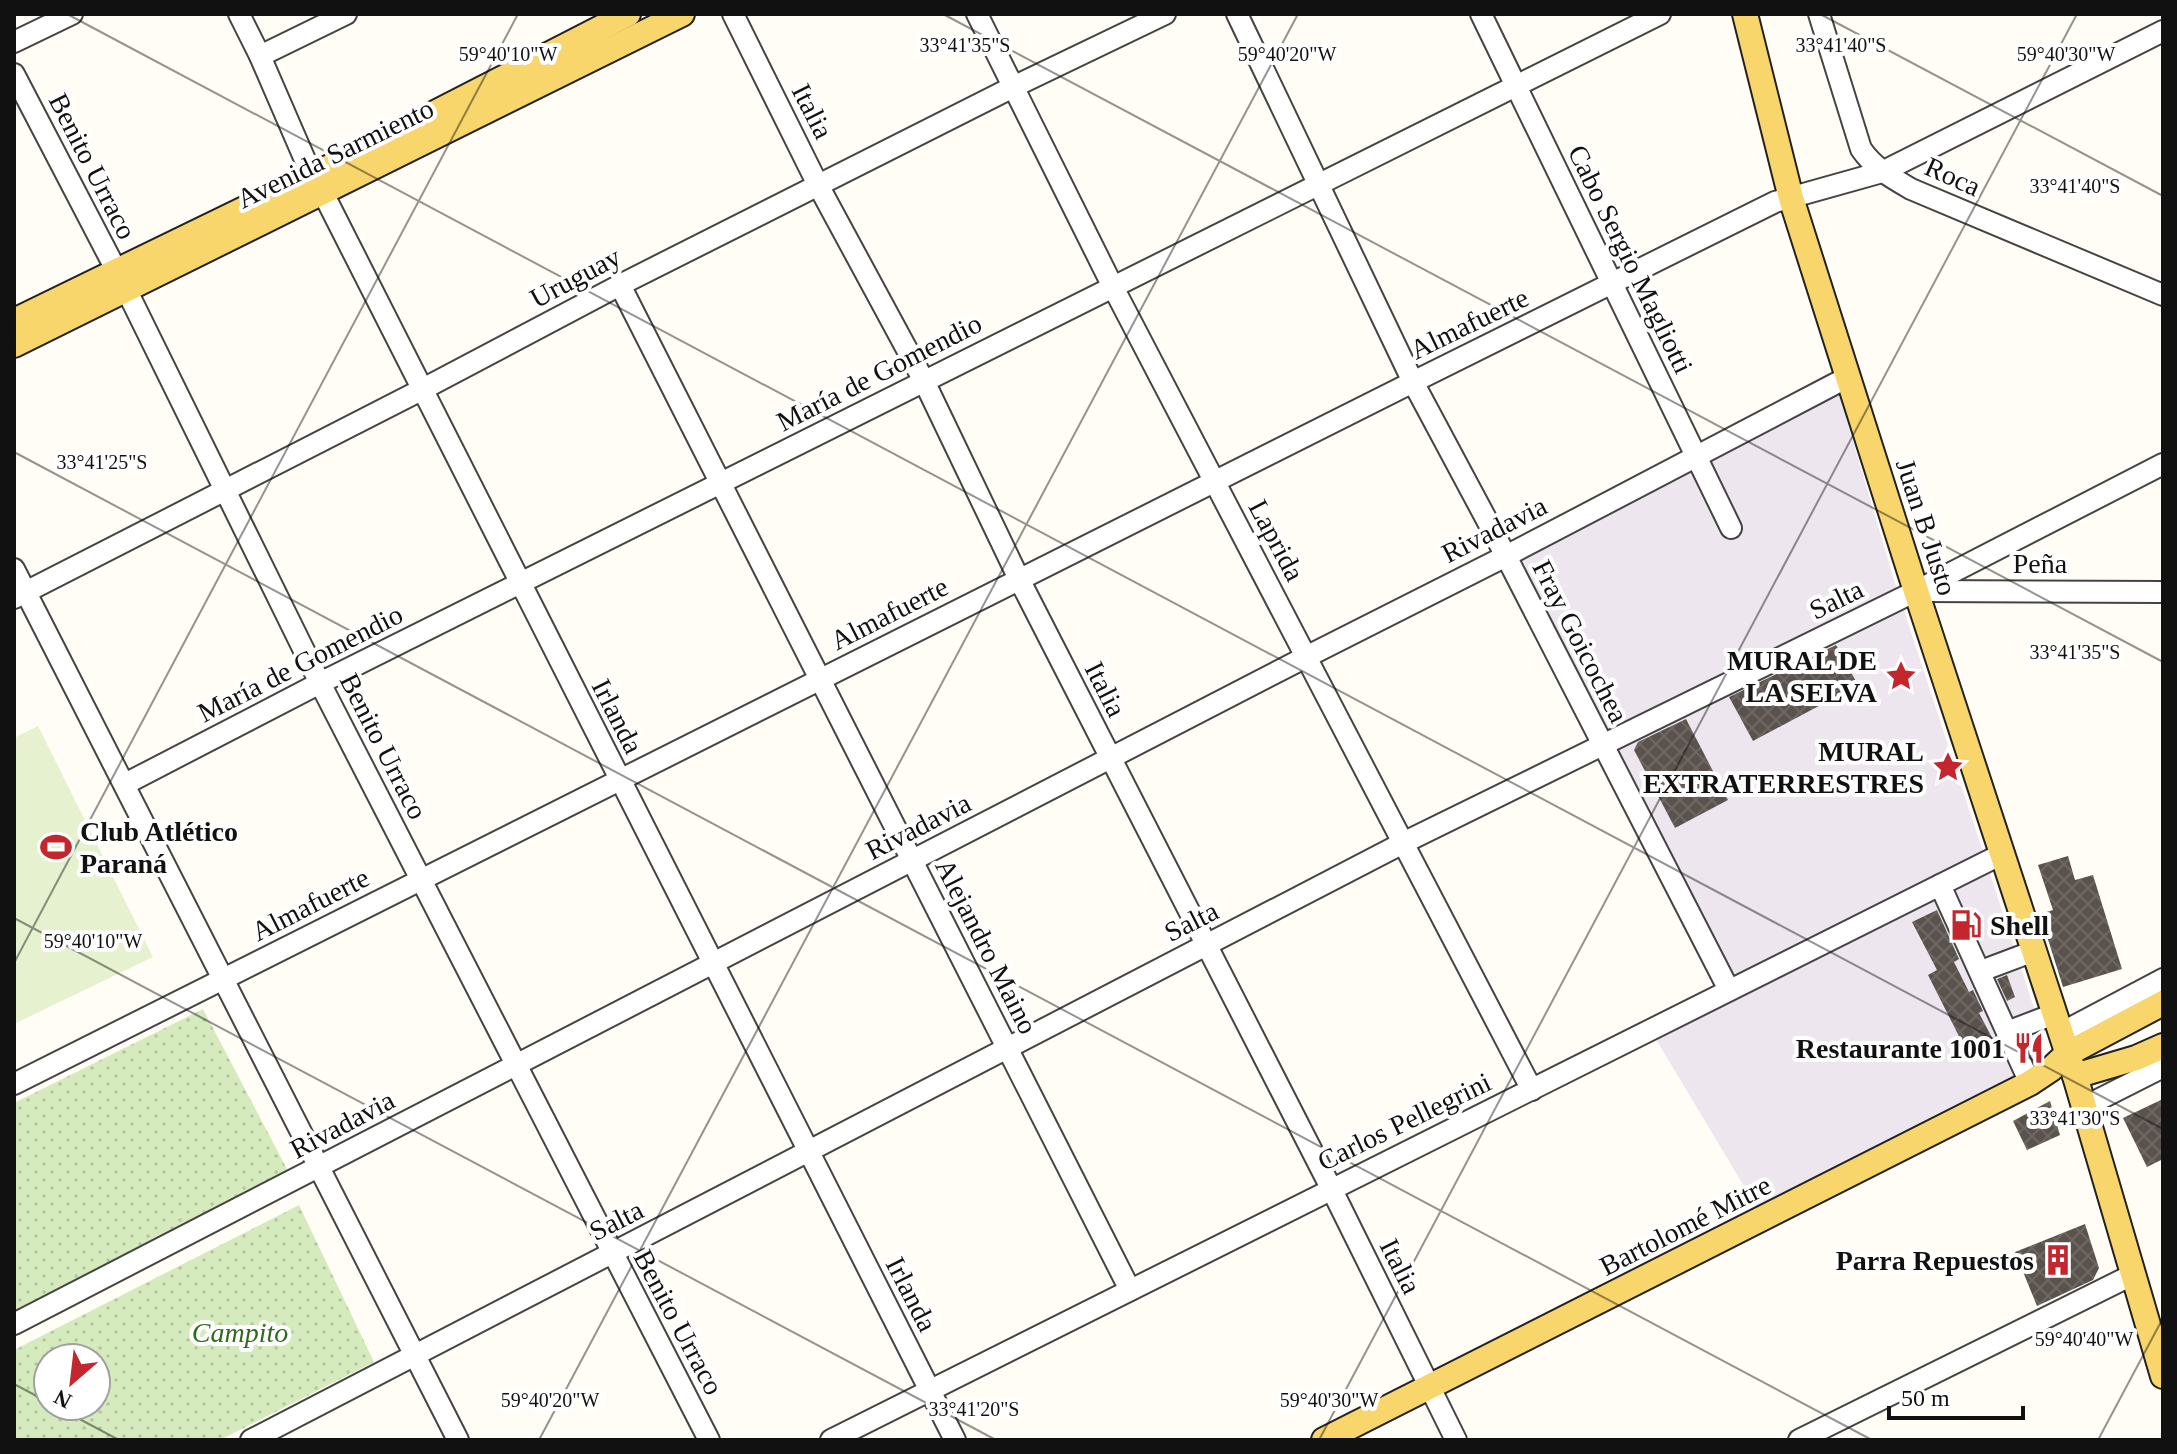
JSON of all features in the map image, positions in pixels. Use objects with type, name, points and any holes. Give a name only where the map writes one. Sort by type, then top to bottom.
[{"type":"main road","name":"Avenida Sarmiento","points":[[318,184],[628,14]]},
{"type":"main road","name":"Avenida Sarmiento","points":[[14,321],[121,280],[682,14]]},
{"type":"main road","name":"Juan B Justo","points":[[1745,14],[1791,198],[2084,1107],[2132,1275],[2155,1323],[2163,1376]]},
{"type":"main road","name":"Avenida Sarmiento","points":[[14,345],[121,280]]},
{"type":"main road","points":[[2064,1044],[2163,1003]]},
{"type":"main road","points":[[2064,1044],[2136,1058],[2163,1046]]},
{"type":"main road","name":"Bartolomé Mitre","points":[[1324,1440],[2030,1083],[2051,1069],[2064,1044]]},
{"type":"street","points":[[14,42],[72,14]]},
{"type":"street","name":"Irlanda","points":[[239,14],[318,184],[955,1440]]},
{"type":"street","points":[[260,56],[346,14]]},
{"type":"street","name":"Italia","points":[[733,14],[818,185],[924,381],[1019,579],[1331,1188],[1456,1440]]},
{"type":"street","name":"Laprida","points":[[977,14],[1113,287],[1532,1090]]},
{"type":"street","name":"Uruguay","points":[[20,595],[620,285],[1165,14]]},
{"type":"street","name":"Fray Goicochea","points":[[1237,14],[1413,382],[1729,990]]},
{"type":"street","name":"Cabo Sergio Magliotti","points":[[1481,14],[1731,528]]},
{"type":"street","name":"María de Gomendio","points":[[125,784],[320,683],[1660,14]]},
{"type":"street","name":"Roca","points":[[1819,14],[1861,149],[1882,172],[1911,189],[2163,295]]},
{"type":"street","points":[[1791,198],[1882,172],[2163,31]]},
{"type":"street","name":"Benito Urraco","points":[[14,74],[121,280],[320,683],[709,1440]]},
{"type":"street","name":"Almafuerte","points":[[14,1084],[1214,481],[1775,202],[1791,198]]},
{"type":"street","name":"Alejandro Maino","points":[[620,285],[1130,1290]]},
{"type":"street","name":"Rivadavia","points":[[14,1324],[1848,377]]},
{"type":"street","name":"Salta","points":[[251,1440],[1403,843],[1916,591],[2163,464]]},
{"type":"street","points":[[14,569],[20,595],[125,784],[458,1440]]},
{"type":"street","name":"Peña","points":[[1916,591],[2163,592]]},
{"type":"street","name":"Carlos Pellegrini","points":[[831,1440],[2002,854]]},
{"type":"street","points":[[1940,885],[2030,1083]]},
{"type":"street","points":[[1981,971],[2034,951]]},
{"type":"street","points":[[2007,1032],[2064,1044],[2163,979]]},
{"type":"street","points":[[2084,1107],[2163,1067]]},
{"type":"street","points":[[1799,1440],[2132,1275]]},
{"type":"shaded area","points":[[1839,394],[1894,580],[2045,1042],[2030,1073],[1757,1208],[1654,1036],[1739,995],[1514,558]]},
{"type":"green space","name":"Club Atlético Paraná","points":[[38,726],[153,957],[14,1024],[14,738]]},
{"type":"green space","points":[[203,1009],[288,1171],[14,1311],[14,1103]]},
{"type":"green space","name":"Campito","points":[[299,1205],[374,1362],[220,1440],[14,1440],[14,1350]]},
{"type":"building","points":[[1836,645],[1858,685],[1753,741],[1729,697]]},
{"type":"building","points":[[1686,719],[1728,800],[1675,828],[1634,750],[1638,742]]},
{"type":"building","points":[[2068,856],[2075,880],[2093,875],[2122,969],[2063,987],[2040,914],[2053,910],[2038,865]]},
{"type":"building","points":[[1937,910],[1959,959],[1954,962],[1969,992],[1973,990],[1983,1011],[1979,1013],[1997,1047],[1971,1060],[1928,975],[1937,970],[1912,922]]},
{"type":"building","points":[[2007,975],[2015,997],[2007,1001],[1997,979]]},
{"type":"building","points":[[2163,1099],[2163,1159],[2147,1167],[2123,1118]]},
{"type":"building","points":[[2050,1101],[2060,1135],[2027,1150],[2013,1121]]},
{"type":"building","name":"Parra Repuestos","points":[[2085,1224],[2099,1268],[2093,1280],[2037,1306],[2015,1252]]},
{"type":"place","name":"MURAL DE LA SELVA","points":[[1901,676]]},
{"type":"place","name":"MURAL EXTRATERRESTRES","points":[[1948,767]]},
{"type":"place","name":"Club Atlético Paraná","points":[[56,847]]},
{"type":"place","name":"Shell","points":[[1966,925]]},
{"type":"place","name":"Restaurante 1001","points":[[2029,1048]]},
{"type":"place","name":"Parra Repuestos","points":[[2058,1260]]}]
